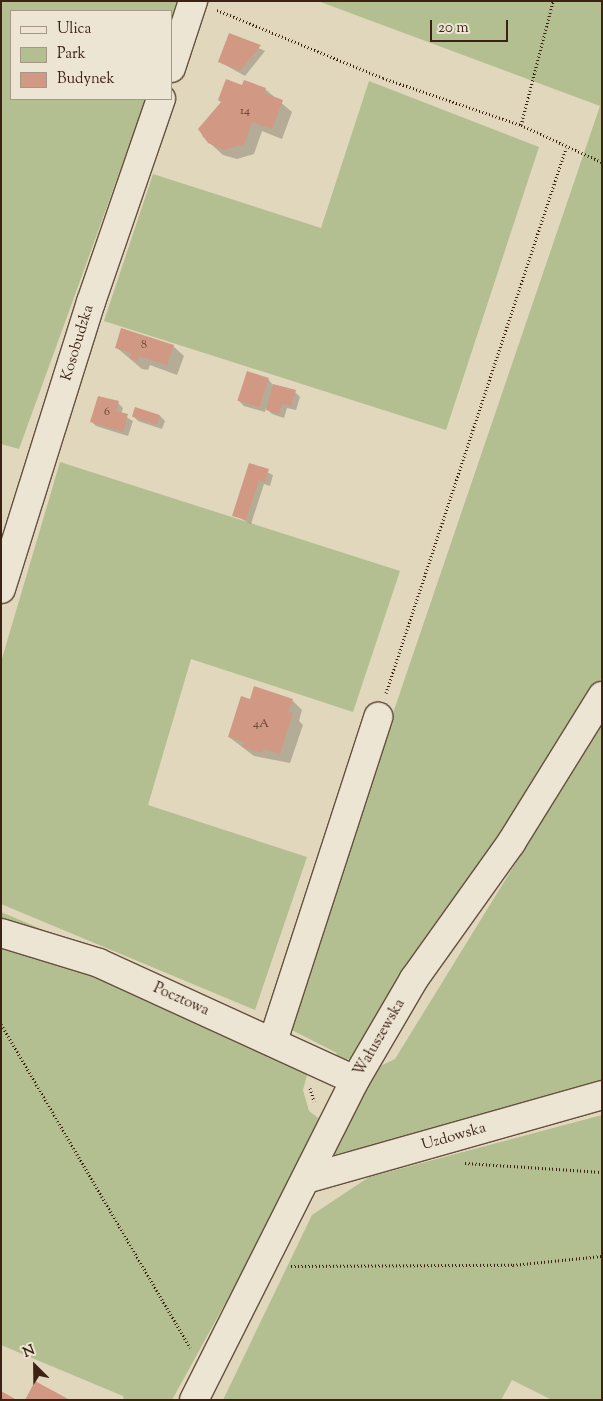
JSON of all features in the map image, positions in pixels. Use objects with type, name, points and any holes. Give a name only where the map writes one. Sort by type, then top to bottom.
[{"type":"street","points":[[172,66],[204,5]]},
{"type":"street","name":"Kosobudzka","points":[[1,589],[91,302],[161,100]]},
{"type":"street","name":"Wałuszewska","points":[[194,1400],[356,1080],[414,979],[511,843],[602,696]]},
{"type":"street","points":[[273,1041],[378,718]]},
{"type":"street","name":"Pocztowa","points":[[1,933],[99,963],[356,1080]]},
{"type":"street","name":"Uzdowska","points":[[306,1179],[602,1095]]},
{"type":"path","points":[[521,125],[553,1]]},
{"type":"path","points":[[204,5],[383,78],[521,125],[566,148],[602,162]]},
{"type":"path","points":[[378,718],[566,148]]},
{"type":"path","points":[[1,1024],[206,1375]]},
{"type":"path","points":[[312,1080],[310,1087],[316,1107]]},
{"type":"path","points":[[261,1266],[513,1265],[602,1256]]},
{"type":"green space","points":[[1,1],[180,1],[172,25],[172,10],[10,10],[10,100],[146,100],[19,449],[1,444]]},
{"type":"green space","points":[[318,1],[602,1],[602,677],[538,781],[358,1056],[339,1062],[334,1059],[337,1053],[286,1027],[600,106]]},
{"type":"green space","points":[[369,81],[539,147],[446,430],[104,321],[153,174],[321,228]]},
{"type":"green space","points":[[60,462],[400,571],[353,712],[191,659],[148,805],[307,857],[255,1010],[1,904],[1,662]]},
{"type":"green space","points":[[602,723],[602,1087],[333,1155],[331,1152],[372,1070],[395,1059]]},
{"type":"green space","points":[[1,912],[72,942],[1,923]]},
{"type":"green space","points":[[1,945],[107,976],[308,1071],[303,1090],[309,1111],[321,1120],[270,1222],[172,1400],[124,1400],[123,1396],[1,1345]]},
{"type":"green space","points":[[602,1115],[602,1400],[552,1400],[512,1380],[501,1400],[223,1400],[312,1215],[369,1177]]},
{"type":"building","points":[[229,33],[261,45],[240,71],[218,62]]},
{"type":"building","points":[[226,79],[242,85],[244,80],[266,88],[264,93],[283,100],[272,129],[252,122],[244,144],[224,150],[208,143],[198,129],[221,102],[218,100]]},
{"type":"building","points":[[121,328],[174,345],[167,365],[139,356],[138,361],[130,359],[131,353],[115,348]]},
{"type":"building","points":[[247,371],[269,378],[259,408],[237,400]]},
{"type":"building","points":[[273,384],[296,390],[291,406],[282,404],[279,414],[266,410]]},
{"type":"building","points":[[98,396],[119,401],[116,411],[128,414],[123,432],[90,422]]},
{"type":"building","points":[[135,407],[160,415],[157,425],[132,417]]},
{"type":"building","points":[[249,463],[269,469],[265,482],[259,480],[246,520],[232,516]]},
{"type":"building","points":[[254,686],[293,699],[288,712],[293,713],[280,754],[264,749],[263,753],[242,747],[244,742],[228,737],[241,696],[250,699]]},
{"type":"building","points":[[35,1381],[70,1400],[25,1400]]},
{"type":"building","points":[[1,1391],[17,1400],[1,1400]]}]
